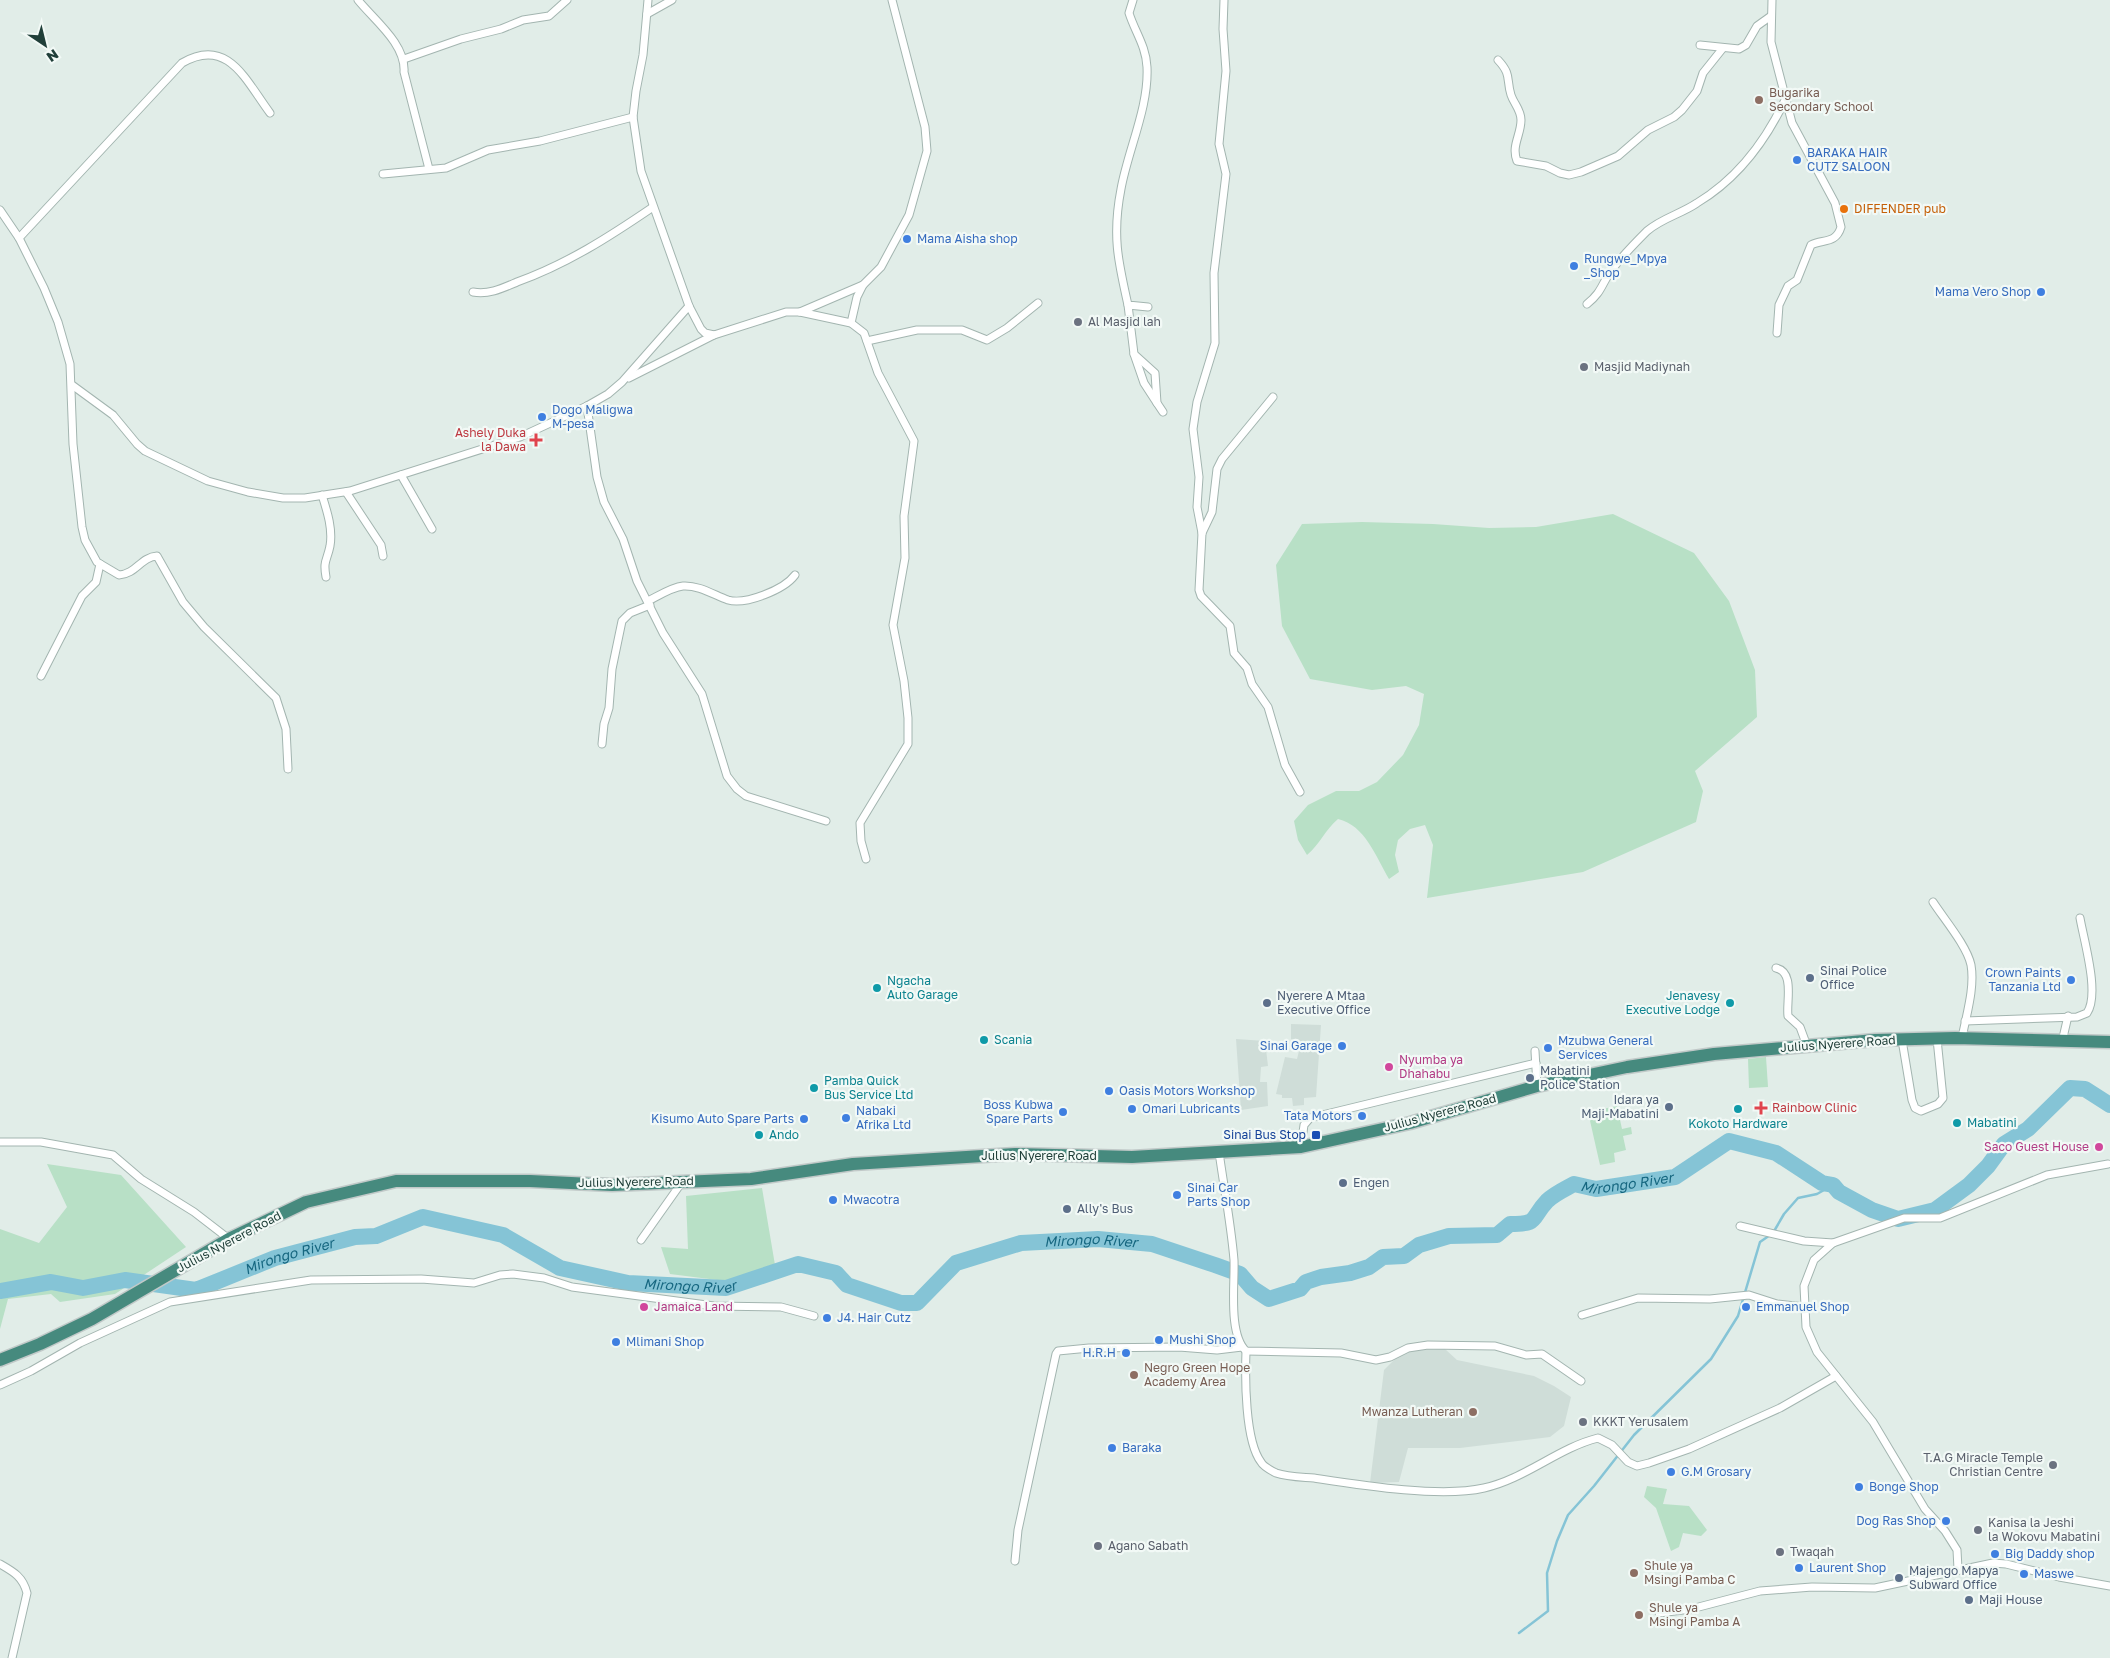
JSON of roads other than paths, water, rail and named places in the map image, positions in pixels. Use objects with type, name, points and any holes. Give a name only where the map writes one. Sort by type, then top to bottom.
[{"type":"highway","name":"Julius Nyerere Road","points":[[0,1360],[40,1344],[136,1294],[229,1239],[306,1202],[396,1180],[612,1184],[682,1182],[751,1179],[853,1164],[1005,1155],[1132,1157],[1301,1146],[1410,1123],[1537,1086],[1636,1066],[1714,1054],[1807,1046],[1962,1038],[2110,1042]]},
{"type":"street","points":[[358,0],[388,35],[404,59],[404,72],[429,169]]},
{"type":"street","points":[[404,59],[461,39],[501,29],[523,20],[549,16],[567,0]]},
{"type":"street","points":[[648,0],[648,14],[633,117],[641,171],[652,207],[690,306],[701,329],[705,333],[714,335]]},
{"type":"street","points":[[648,14],[672,0]]},
{"type":"street","points":[[851,323],[854,305],[863,285],[881,267],[909,215],[927,152],[925,127],[892,0]]},
{"type":"street","points":[[1133,0],[1128,13],[1142,42],[1147,68],[1138,124],[1121,190],[1116,230],[1117,259],[1128,305],[1134,354],[1144,383],[1163,412]]},
{"type":"street","points":[[1202,533],[1198,521],[1199,477],[1193,429],[1197,402],[1214,342],[1214,273],[1226,174],[1219,144],[1226,71],[1223,29],[1224,0]]},
{"type":"street","points":[[1772,0],[1773,57],[1786,100],[1798,139],[1835,203],[1841,227],[1835,238],[1825,243],[1811,245],[1797,280],[1788,286],[1779,305],[1777,333]]},
{"type":"street","points":[[1700,45],[1740,49],[1746,45],[1757,26],[1771,16]]},
{"type":"street","points":[[1498,60],[1510,76],[1511,96],[1520,112],[1519,132],[1514,151],[1517,161],[1546,166],[1560,173],[1569,174],[1581,172],[1618,156],[1648,130],[1674,117],[1690,102],[1703,73],[1722,48]]},
{"type":"street","points":[[19,238],[182,62],[194,55],[205,53],[221,55],[232,64],[270,114]]},
{"type":"street","points":[[1587,304],[1600,294],[1611,271],[1648,230],[1665,219],[1697,204],[1736,170],[1762,143],[1786,100]]},
{"type":"street","points":[[383,174],[446,168],[488,150],[540,141],[633,117]]},
{"type":"street","points":[[473,292],[489,293],[555,267],[605,240],[652,207]]},
{"type":"street","points":[[0,210],[19,238],[58,322],[70,364],[72,385],[71,421],[82,527],[89,551],[100,564],[119,575],[126,575],[145,560],[158,556],[173,588],[189,610],[276,698],[282,710],[286,729],[288,769]]},
{"type":"street","points":[[800,312],[863,285]]},
{"type":"street","points":[[867,341],[917,330],[962,330],[987,340],[1007,328],[1038,303]]},
{"type":"street","points":[[1128,305],[1148,307]]},
{"type":"street","points":[[72,385],[113,415],[137,444],[145,450],[222,486],[283,498],[305,498],[346,492],[520,437],[587,406],[608,394],[622,382],[690,306]]},
{"type":"street","points":[[622,382],[714,335],[786,312],[800,312],[851,323],[864,333],[878,373],[912,436],[914,446],[904,516],[905,558],[893,625],[904,681],[908,718],[908,744],[860,823],[861,841],[866,859]]},
{"type":"street","points":[[1134,354],[1155,373],[1157,403]]},
{"type":"street","points":[[1273,396],[1222,459],[1217,469],[1212,512],[1202,533],[1198,590],[1201,596],[1230,626],[1234,653],[1247,668],[1252,684],[1268,707],[1285,765],[1300,792]]},
{"type":"street","points":[[587,406],[600,490],[663,633],[702,694],[727,776],[737,790],[746,796],[826,821]]},
{"type":"street","points":[[401,475],[432,529]]},
{"type":"street","points":[[346,492],[381,545],[383,556]]},
{"type":"street","points":[[322,495],[330,538],[330,548],[324,561],[326,577]]},
{"type":"street","points":[[41,676],[82,596],[96,582],[100,564]]},
{"type":"street","points":[[602,744],[604,724],[609,708],[612,669],[622,622],[630,613],[682,586],[714,593],[729,600],[755,598],[787,583],[794,575]]},
{"type":"street","points":[[1934,902],[1967,954],[1971,964],[1972,980],[1962,1038]]},
{"type":"street","points":[[1965,1021],[2077,1017],[2087,1013],[2092,1000],[2080,918]]},
{"type":"street","points":[[1776,968],[1780,968],[1786,975],[1788,1016],[1800,1027],[1807,1046]]},
{"type":"street","points":[[2062,1042],[2068,1016]]},
{"type":"street","points":[[1902,1040],[1912,1100],[1916,1108],[1921,1111],[1938,1104],[1943,1098],[1937,1039]]},
{"type":"street","points":[[1535,1051],[1537,1086]]},
{"type":"street","points":[[1301,1146],[1304,1125],[1310,1118],[1536,1063]]},
{"type":"street","points":[[0,1142],[41,1142],[113,1156],[141,1179],[194,1212],[229,1239]]},
{"type":"street","points":[[1219,1152],[1234,1260],[1234,1309],[1244,1349],[1252,1446],[1261,1464],[1276,1473],[1356,1484],[1439,1491],[1484,1488],[1529,1471],[1582,1442],[1598,1438],[1612,1446],[1628,1462],[1637,1466],[1689,1449],[1780,1408],[1836,1376]]},
{"type":"street","points":[[1958,1569],[1957,1550],[1945,1531],[1925,1508],[1873,1422],[1810,1340],[1804,1307],[1804,1286],[1808,1273],[1814,1260],[1833,1243],[1904,1218],[1940,1218],[2047,1175],[2108,1164]]},
{"type":"street","points":[[642,1240],[682,1182]]},
{"type":"street","points":[[1740,1226],[1804,1241],[1833,1243]]},
{"type":"street","points":[[0,1385],[31,1372],[80,1343],[170,1302],[311,1280],[421,1279],[474,1283],[500,1275],[513,1274],[544,1278],[572,1288],[714,1306],[781,1307],[814,1316]]},
{"type":"street","points":[[1582,1315],[1638,1298],[1701,1299],[1728,1295],[1749,1295],[1778,1304],[1804,1307]]},
{"type":"street","points":[[1015,1561],[1018,1530],[1056,1354],[1062,1349],[1179,1347],[1217,1350],[1244,1349],[1341,1353],[1376,1360],[1390,1357],[1408,1348],[1428,1345],[1495,1346],[1526,1355],[1542,1354],[1581,1381]]},
{"type":"street","points":[[1659,1613],[1691,1609],[1760,1591],[1812,1587],[1875,1588],[1958,1569],[1999,1563],[2059,1578],[2110,1586]]},
{"type":"street","points":[[0,1564],[18,1574],[24,1582],[27,1593],[12,1658]]},
{"type":"waterway","name":"Mirongo River","points":[[0,1291],[51,1282],[83,1288],[125,1280],[196,1290],[275,1258],[355,1237],[376,1236],[423,1217],[503,1235],[560,1268],[628,1283],[726,1288],[798,1264],[836,1273],[847,1285],[901,1303],[917,1303],[956,1263],[1021,1243],[1098,1239],[1152,1244],[1215,1265],[1240,1274],[1252,1288],[1269,1299],[1300,1289],[1306,1282],[1321,1277],[1350,1273],[1369,1267],[1383,1257],[1404,1256],[1419,1245],[1449,1236],[1497,1235],[1510,1224],[1530,1221],[1550,1198],[1574,1184],[1596,1189],[1675,1177],[1729,1141],[1776,1153],[1822,1183],[1833,1185],[1839,1192],[1872,1210],[1898,1219],[1935,1210],[1969,1185],[1988,1166],[2004,1144],[2028,1129],[2070,1088],[2085,1089],[2110,1105]]},
{"type":"waterway","points":[[1519,1633],[1548,1611],[1547,1573],[1568,1515],[1594,1486],[1634,1435],[1711,1359],[1738,1316],[1760,1242],[1773,1233],[1784,1214],[1798,1198],[1817,1194],[1833,1185]]},
{"type":"place","name":"Bugarika Secondary School","points":[[1759,100]]},
{"type":"place","name":"BARAKA HAIR CUTZ SALOON","points":[[1797,160]]},
{"type":"place","name":"DIFFENDER pub","points":[[1844,209]]},
{"type":"place","name":"Mama Aisha shop","points":[[907,239]]},
{"type":"place","name":"Rungwe_Mpya _Shop","points":[[1574,266]]},
{"type":"place","name":"Mama Vero Shop","points":[[2041,292]]},
{"type":"place","name":"Al Masjid lah","points":[[1078,322]]},
{"type":"place","name":"Masjid Madiynah","points":[[1584,367]]},
{"type":"place","name":"Dogo Maligwa M-pesa","points":[[542,417]]},
{"type":"place","name":"Ashely Duka la Dawa","points":[[536,440]]},
{"type":"place","name":"Sinai Police Office","points":[[1810,978]]},
{"type":"place","name":"Crown Paints Tanzania Ltd","points":[[2071,980]]},
{"type":"place","name":"Ngacha Auto Garage","points":[[877,988]]},
{"type":"place","name":"Nyerere A Mtaa Executive Office","points":[[1267,1003]]},
{"type":"place","name":"Jenavesy Executive Lodge","points":[[1730,1003]]},
{"type":"place","name":"Scania","points":[[984,1040]]},
{"type":"place","name":"Sinai Garage","points":[[1342,1046]]},
{"type":"place","name":"Mzubwa General Services","points":[[1548,1048]]},
{"type":"place","name":"Nyumba ya Dhahabu","points":[[1389,1067]]},
{"type":"place","name":"Mabatini Police Station","points":[[1530,1078]]},
{"type":"place","name":"Pamba Quick Bus Service Ltd","points":[[814,1088]]},
{"type":"place","name":"Oasis Motors Workshop","points":[[1109,1091]]},
{"type":"place","name":"Idara ya Maji-Mabatini","points":[[1669,1107]]},
{"type":"place","name":"Rainbow Clinic","points":[[1761,1108]]},
{"type":"place","name":"Omari Lubricants","points":[[1132,1109]]},
{"type":"place","name":"Kokoto Hardware","points":[[1738,1109]]},
{"type":"place","name":"Boss Kubwa Spare Parts","points":[[1063,1112]]},
{"type":"place","name":"Tata Motors","points":[[1362,1116]]},
{"type":"place","name":"Nabaki Afrika Ltd","points":[[846,1118]]},
{"type":"place","name":"Kisumo Auto Spare Parts","points":[[804,1119]]},
{"type":"place","name":"Mabatini","points":[[1957,1123]]},
{"type":"place","name":"Ando","points":[[759,1135]]},
{"type":"place","name":"Sinai Bus Stop","points":[[1316,1135]]},
{"type":"place","name":"Saco Guest House","points":[[2099,1147]]},
{"type":"place","name":"Engen","points":[[1343,1183]]},
{"type":"place","name":"Sinai Car Parts Shop","points":[[1177,1195]]},
{"type":"place","name":"Mwacotra","points":[[833,1200]]},
{"type":"place","name":"Ally's Bus","points":[[1067,1209]]},
{"type":"place","name":"Jamaica Land","points":[[644,1307]]},
{"type":"place","name":"Emmanuel Shop","points":[[1746,1307]]},
{"type":"place","name":"J4. Hair Cutz","points":[[827,1318]]},
{"type":"place","name":"Mushi Shop","points":[[1159,1340]]},
{"type":"place","name":"Mlimani Shop","points":[[616,1342]]},
{"type":"place","name":"H.R.H","points":[[1126,1353]]},
{"type":"place","name":"Negro Green Hope Academy Area","points":[[1134,1375]]},
{"type":"place","name":"Mwanza Lutheran","points":[[1473,1412]]},
{"type":"place","name":"KKKT Yerusalem","points":[[1583,1422]]},
{"type":"place","name":"Baraka","points":[[1112,1448]]},
{"type":"place","name":"T.A.G Miracle Temple Christian Centre","points":[[2053,1465]]},
{"type":"place","name":"G.M Grosary","points":[[1671,1472]]},
{"type":"place","name":"Bonge Shop","points":[[1859,1487]]},
{"type":"place","name":"Dog Ras Shop","points":[[1946,1521]]},
{"type":"place","name":"Kanisa la Jeshi la Wokovu Mabatini","points":[[1978,1530]]},
{"type":"place","name":"Agano Sabath","points":[[1098,1546]]},
{"type":"place","name":"Twaqah","points":[[1780,1552]]},
{"type":"place","name":"Big Daddy shop","points":[[1995,1554]]},
{"type":"place","name":"Laurent Shop","points":[[1799,1568]]},
{"type":"place","name":"Shule ya Msingi Pamba C","points":[[1634,1573]]},
{"type":"place","name":"Maswe","points":[[2024,1574]]},
{"type":"place","name":"Majengo Mapya Subward Office","points":[[1899,1578]]},
{"type":"place","name":"Maji House","points":[[1969,1600]]},
{"type":"place","name":"Shule ya Msingi Pamba A","points":[[1639,1615]]}]
